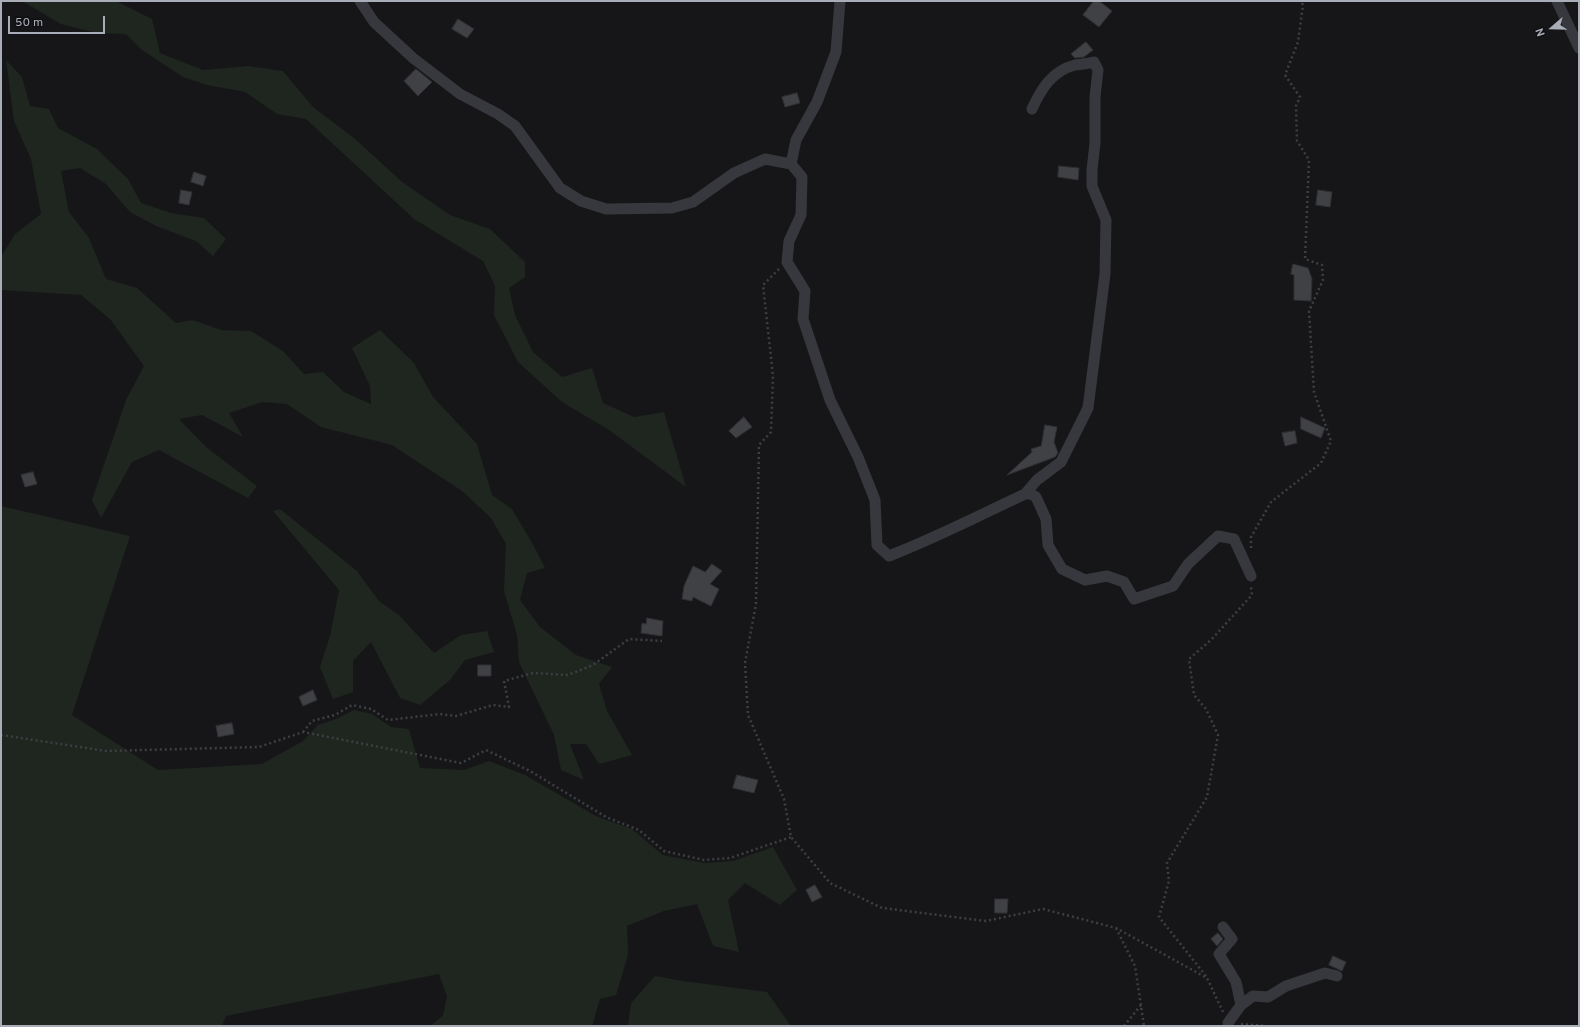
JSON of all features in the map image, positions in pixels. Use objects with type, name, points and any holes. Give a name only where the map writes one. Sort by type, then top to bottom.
[{"type":"street","points":[[360,1],[374,22],[413,58],[460,94],[498,114],[515,126],[560,188],[581,201],[606,209],[672,208],[693,202],[734,173],[765,159],[790,164],[802,177],[801,215],[789,241],[787,262],[805,291],[803,319],[830,400],[858,457],[875,500],[877,545],[889,556],[932,539],[964,522],[1025,494],[1031,494],[1036,497],[1046,519],[1048,545],[1062,568],[1085,580],[1107,576],[1124,582],[1134,600],[1172,586],[1188,564],[1218,536],[1234,539],[1251,576]]},
{"type":"street","points":[[790,164],[796,140],[817,102],[836,52],[840,1]]},
{"type":"street","points":[[1557,1],[1579,48]]},
{"type":"street","points":[[1025,494],[1037,480],[1061,462],[1088,408],[1105,274],[1106,220],[1092,186],[1095,143],[1095,97],[1098,70],[1094,62],[1075,66],[1056,74],[1041,89],[1032,108]]},
{"type":"street","points":[[1223,927],[1232,939],[1219,954],[1236,982],[1241,1005]]},
{"type":"street","points":[[1228,1023],[1241,1005],[1253,996],[1268,997],[1286,986],[1326,973],[1337,976]]},
{"type":"path","points":[[1251,553],[1251,537],[1271,502],[1321,463],[1331,441],[1314,392],[1309,311],[1323,280],[1322,265],[1305,258],[1309,160],[1297,141],[1296,106],[1300,97],[1285,75],[1298,42],[1303,5],[1301,1]]},
{"type":"path","points":[[787,262],[763,285],[773,376],[771,432],[760,445],[757,497],[756,604],[745,662],[748,715],[784,799],[791,837],[830,883],[882,908],[986,921],[1043,909],[1116,928],[1207,978]]},
{"type":"path","points":[[1251,576],[1252,595],[1211,640],[1189,659],[1194,694],[1206,710],[1218,735],[1207,797],[1167,864],[1169,881],[1159,917],[1207,978],[1228,1023],[1266,1026]]},
{"type":"path","points":[[303,732],[312,721],[335,715],[352,705],[371,709],[388,720],[440,714],[456,716],[493,705],[509,707],[504,681],[533,673],[568,675],[593,665],[629,639],[662,641]]},
{"type":"path","points":[[1,734],[106,751],[259,747],[303,732],[461,763],[486,750],[530,771],[606,817],[639,830],[664,851],[704,860],[730,858],[791,837]]},
{"type":"path","points":[[1116,928],[1135,966],[1144,1026]]},
{"type":"path","points":[[1124,1026],[1141,1005]]},
{"type":"shaded area","points":[[22,1],[116,1],[152,19],[160,53],[203,70],[248,66],[283,71],[313,107],[354,138],[401,181],[450,215],[490,229],[525,262],[525,277],[509,288],[515,315],[533,352],[562,377],[592,368],[603,403],[634,417],[664,412],[686,487],[609,430],[562,402],[518,362],[494,315],[495,286],[483,261],[414,219],[306,119],[277,114],[245,92],[207,85],[183,77],[142,50],[126,34],[97,33],[61,24]]},
{"type":"shaded area","points":[[6,60],[22,77],[30,106],[49,109],[58,128],[97,149],[128,179],[141,203],[171,213],[204,218],[226,239],[213,256],[196,241],[156,226],[130,212],[106,184],[80,168],[61,171],[69,212],[89,238],[106,279],[137,288],[176,323],[193,320],[221,330],[251,331],[283,351],[304,374],[323,372],[344,392],[371,404],[370,386],[352,348],[380,330],[414,363],[433,397],[477,444],[492,495],[512,509],[545,568],[527,573],[520,600],[540,627],[576,655],[612,667],[599,684],[607,711],[632,755],[599,764],[586,744],[570,744],[584,780],[561,770],[554,735],[519,662],[517,635],[504,591],[506,544],[491,518],[462,491],[392,445],[321,427],[287,404],[262,402],[229,413],[243,437],[202,415],[179,419],[206,447],[257,486],[248,498],[159,450],[132,462],[101,518],[92,500],[126,400],[144,366],[110,319],[81,295],[1,290],[1,257],[15,234],[41,214],[31,159],[14,121]]},
{"type":"shaded area","points":[[1,506],[130,536],[72,715],[158,770],[262,764],[303,741],[318,725],[336,719],[354,710],[372,714],[391,727],[409,729],[420,768],[464,770],[489,761],[525,775],[596,816],[632,829],[663,855],[704,863],[733,861],[773,847],[797,890],[780,905],[745,883],[728,900],[739,952],[713,946],[697,904],[664,911],[627,926],[628,955],[616,995],[600,999],[592,1026],[431,1026],[443,1015],[447,997],[439,974],[226,1016],[222,1026],[1,1026]]},
{"type":"shaded area","points":[[280,509],[357,571],[379,601],[399,615],[434,653],[461,635],[487,631],[494,652],[465,660],[450,680],[420,705],[400,698],[371,642],[353,661],[353,692],[333,699],[320,667],[330,636],[339,590],[273,511]]},
{"type":"shaded area","points":[[655,976],[767,992],[791,1026],[628,1026],[631,1003]]},
{"type":"building","points":[[1094,1],[1099,1],[1112,11],[1099,27],[1083,15]]},
{"type":"building","points":[[458,19],[474,29],[467,38],[452,29]]},
{"type":"building","points":[[1086,42],[1093,50],[1084,57],[1075,58],[1071,54]]},
{"type":"building","points":[[416,69],[432,82],[418,96],[404,81]]},
{"type":"building","points":[[797,93],[800,103],[785,107],[782,97]]},
{"type":"building","points":[[1059,166],[1079,168],[1078,180],[1058,177]]},
{"type":"building","points":[[194,172],[206,176],[203,186],[191,182]]},
{"type":"building","points":[[181,190],[192,192],[189,205],[179,203]]},
{"type":"building","points":[[1318,190],[1332,192],[1330,207],[1316,205]]},
{"type":"building","points":[[1293,264],[1308,268],[1312,279],[1311,301],[1294,300],[1294,275],[1291,274]]},
{"type":"building","points":[[744,417],[752,427],[736,438],[729,431]]},
{"type":"building","points":[[1301,417],[1325,428],[1321,438],[1301,429]]},
{"type":"building","points":[[1045,425],[1057,427],[1054,442],[1058,453],[1055,457],[1007,475],[1032,452],[1031,449],[1041,446]]},
{"type":"building","points":[[1295,431],[1297,443],[1285,446],[1282,433]]},
{"type":"building","points":[[33,472],[37,484],[25,487],[21,475]]},
{"type":"building","points":[[712,564],[722,571],[710,584],[719,589],[711,606],[693,597],[692,601],[682,599],[684,586],[693,566],[705,572]]},
{"type":"building","points":[[647,618],[663,621],[662,636],[641,633],[642,623],[646,624]]},
{"type":"building","points":[[478,665],[491,665],[491,676],[478,676]]},
{"type":"building","points":[[313,690],[317,700],[303,706],[299,697]]},
{"type":"building","points":[[232,723],[234,734],[218,737],[216,726]]},
{"type":"building","points":[[737,775],[758,780],[754,793],[733,788]]},
{"type":"building","points":[[815,885],[822,897],[812,902],[806,890]]},
{"type":"building","points":[[995,899],[1008,899],[1007,913],[995,913]]},
{"type":"building","points":[[1218,933],[1223,939],[1217,946],[1211,939]]},
{"type":"building","points":[[1333,956],[1346,962],[1342,971],[1329,965]]}]
